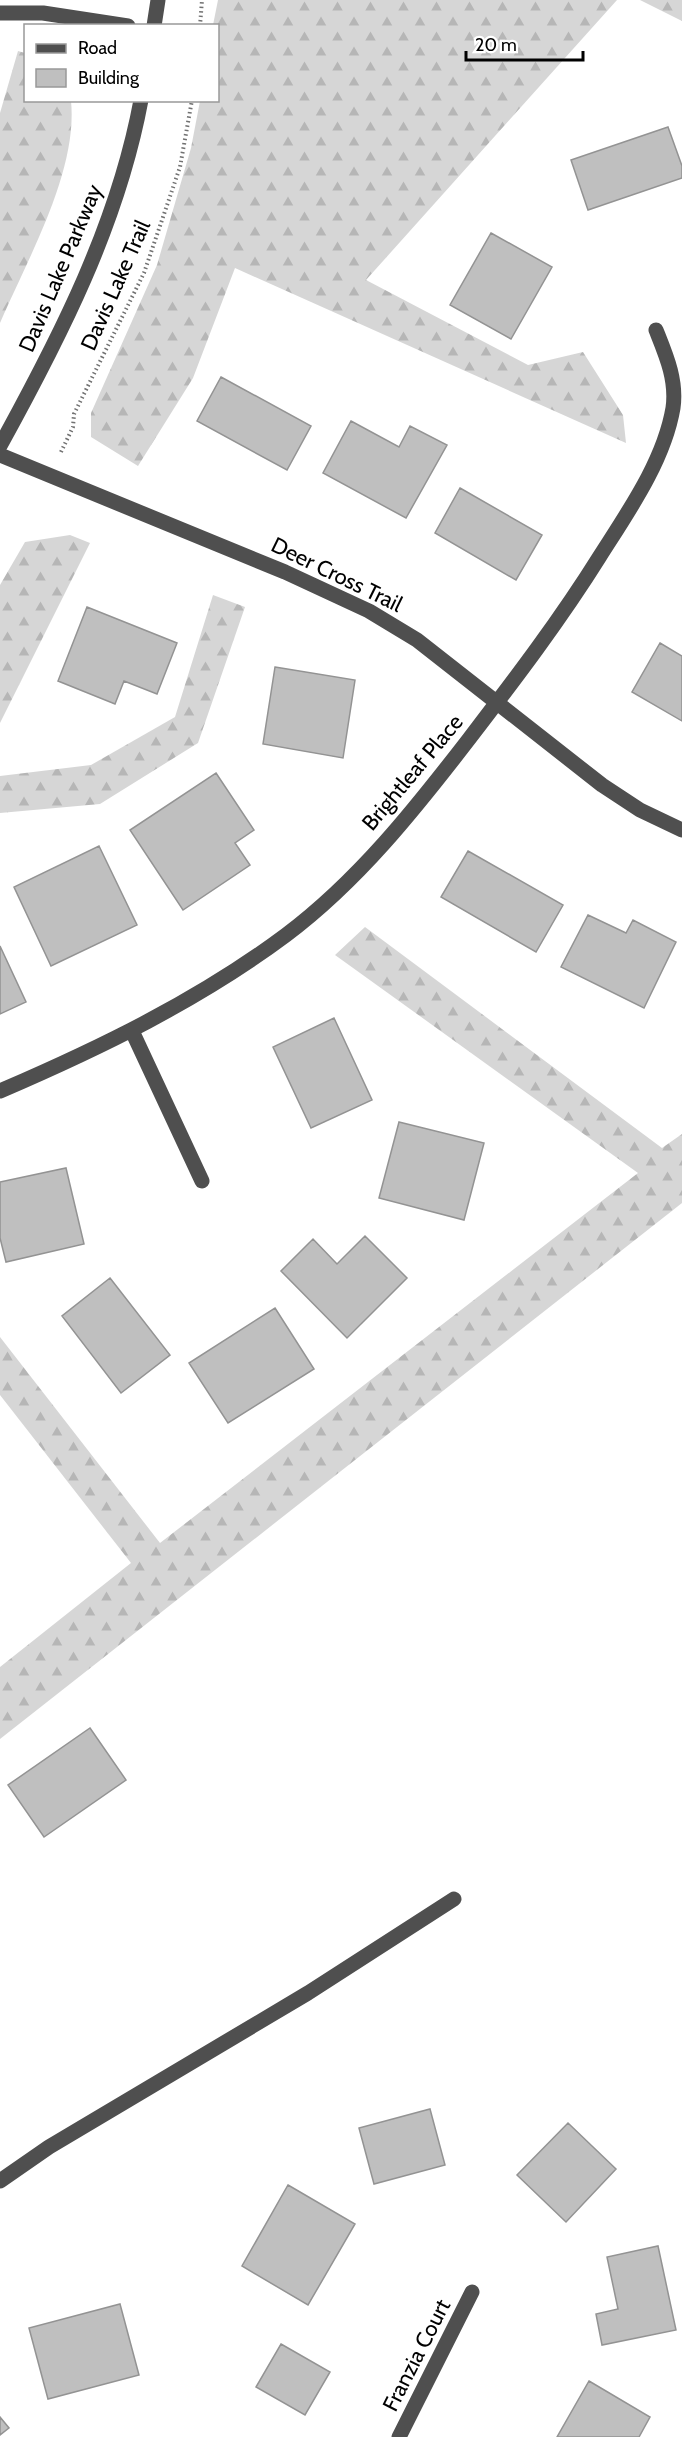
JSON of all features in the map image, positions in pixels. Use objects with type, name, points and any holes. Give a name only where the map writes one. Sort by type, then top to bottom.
[{"type":"street","points":[[154,24],[158,0]]},
{"type":"street","points":[[0,13],[43,13],[115,24]]},
{"type":"street","name":"Davis Lake Parkway","points":[[0,446],[36,381],[92,261],[122,178],[141,102]]},
{"type":"street","name":"Brightleaf Place","points":[[0,1091],[132,1031],[207,988],[288,934],[351,878],[420,802],[556,625],[618,528],[656,460],[668,430],[673,406],[673,384],[669,363],[656,330]]},
{"type":"street","name":"Deer Cross Trail","points":[[0,455],[285,572],[369,610],[417,640],[602,785],[640,810],[682,830]]},
{"type":"street","points":[[132,1031],[202,1181]]},
{"type":"street","points":[[0,2181],[49,2147],[308,1993],[454,1899]]},
{"type":"street","name":"Franzia Court","points":[[399,2437],[472,2292]]},
{"type":"path","points":[[200,24],[202,0]]},
{"type":"path","name":"Davis Lake Trail","points":[[49,475],[73,428],[75,414],[144,273],[180,167],[192,102]]},
{"type":"green space","points":[[218,0],[617,0],[366,280],[528,365],[583,352],[623,415],[626,443],[235,268],[193,378],[138,466],[91,437],[91,413],[157,265],[191,148],[200,102],[219,102],[219,24],[213,24]]},
{"type":"green space","points":[[640,0],[682,0],[682,21]]},
{"type":"green space","points":[[18,51],[24,53],[24,102],[71,102],[71,128],[67,156],[59,185],[37,243],[0,323],[0,113]]},
{"type":"green space","points":[[70,535],[90,543],[0,723],[0,585],[25,542]]},
{"type":"green space","points":[[213,595],[245,607],[198,743],[100,804],[0,813],[0,776],[91,765],[175,717]]},
{"type":"green space","points":[[365,927],[662,1148],[682,1134],[682,1203],[0,1739],[0,1667],[131,1563],[0,1395],[0,1337],[160,1543],[638,1173],[335,955]]},
{"type":"building","points":[[668,127],[682,166],[682,178],[588,210],[571,160]]},
{"type":"building","points":[[491,233],[552,267],[511,339],[450,305]]},
{"type":"building","points":[[221,377],[311,426],[287,470],[197,421]]},
{"type":"building","points":[[351,421],[399,447],[410,426],[447,445],[406,518],[323,473]]},
{"type":"building","points":[[460,488],[542,535],[516,580],[435,533]]},
{"type":"building","points":[[87,607],[177,643],[157,694],[124,681],[115,704],[58,681]]},
{"type":"building","points":[[660,643],[682,656],[682,721],[632,692]]},
{"type":"building","points":[[275,667],[355,680],[343,758],[263,744]]},
{"type":"building","points":[[216,773],[254,830],[235,843],[250,865],[183,910],[130,830]]},
{"type":"building","points":[[99,846],[137,925],[51,966],[14,887]]},
{"type":"building","points":[[468,851],[563,905],[536,952],[441,897]]},
{"type":"building","points":[[588,915],[626,933],[633,920],[676,942],[644,1008],[561,967]]},
{"type":"building","points":[[0,946],[26,1002],[0,1014]]},
{"type":"building","points":[[334,1018],[372,1100],[311,1128],[273,1047]]},
{"type":"building","points":[[399,1122],[484,1143],[464,1220],[379,1198]]},
{"type":"building","points":[[66,1168],[84,1244],[6,1262],[0,1238],[0,1182]]},
{"type":"building","points":[[365,1236],[407,1278],[347,1338],[281,1271],[313,1239],[337,1264]]},
{"type":"building","points":[[110,1278],[170,1355],[121,1393],[62,1316]]},
{"type":"building","points":[[275,1308],[314,1369],[228,1423],[189,1363]]},
{"type":"building","points":[[90,1728],[126,1780],[44,1837],[8,1785]]},
{"type":"building","points":[[430,2109],[445,2165],[374,2184],[359,2128]]},
{"type":"building","points":[[568,2123],[616,2169],[566,2222],[517,2175]]},
{"type":"building","points":[[288,2185],[355,2224],[308,2305],[242,2266]]},
{"type":"building","points":[[658,2246],[676,2330],[602,2345],[596,2314],[618,2309],[607,2257]]},
{"type":"building","points":[[120,2304],[139,2375],[48,2399],[29,2328]]},
{"type":"building","points":[[281,2344],[330,2372],[305,2415],[256,2387]]},
{"type":"building","points":[[589,2381],[650,2417],[639,2437],[557,2437]]},
{"type":"building","points":[[0,2417],[9,2428],[0,2435]]}]
